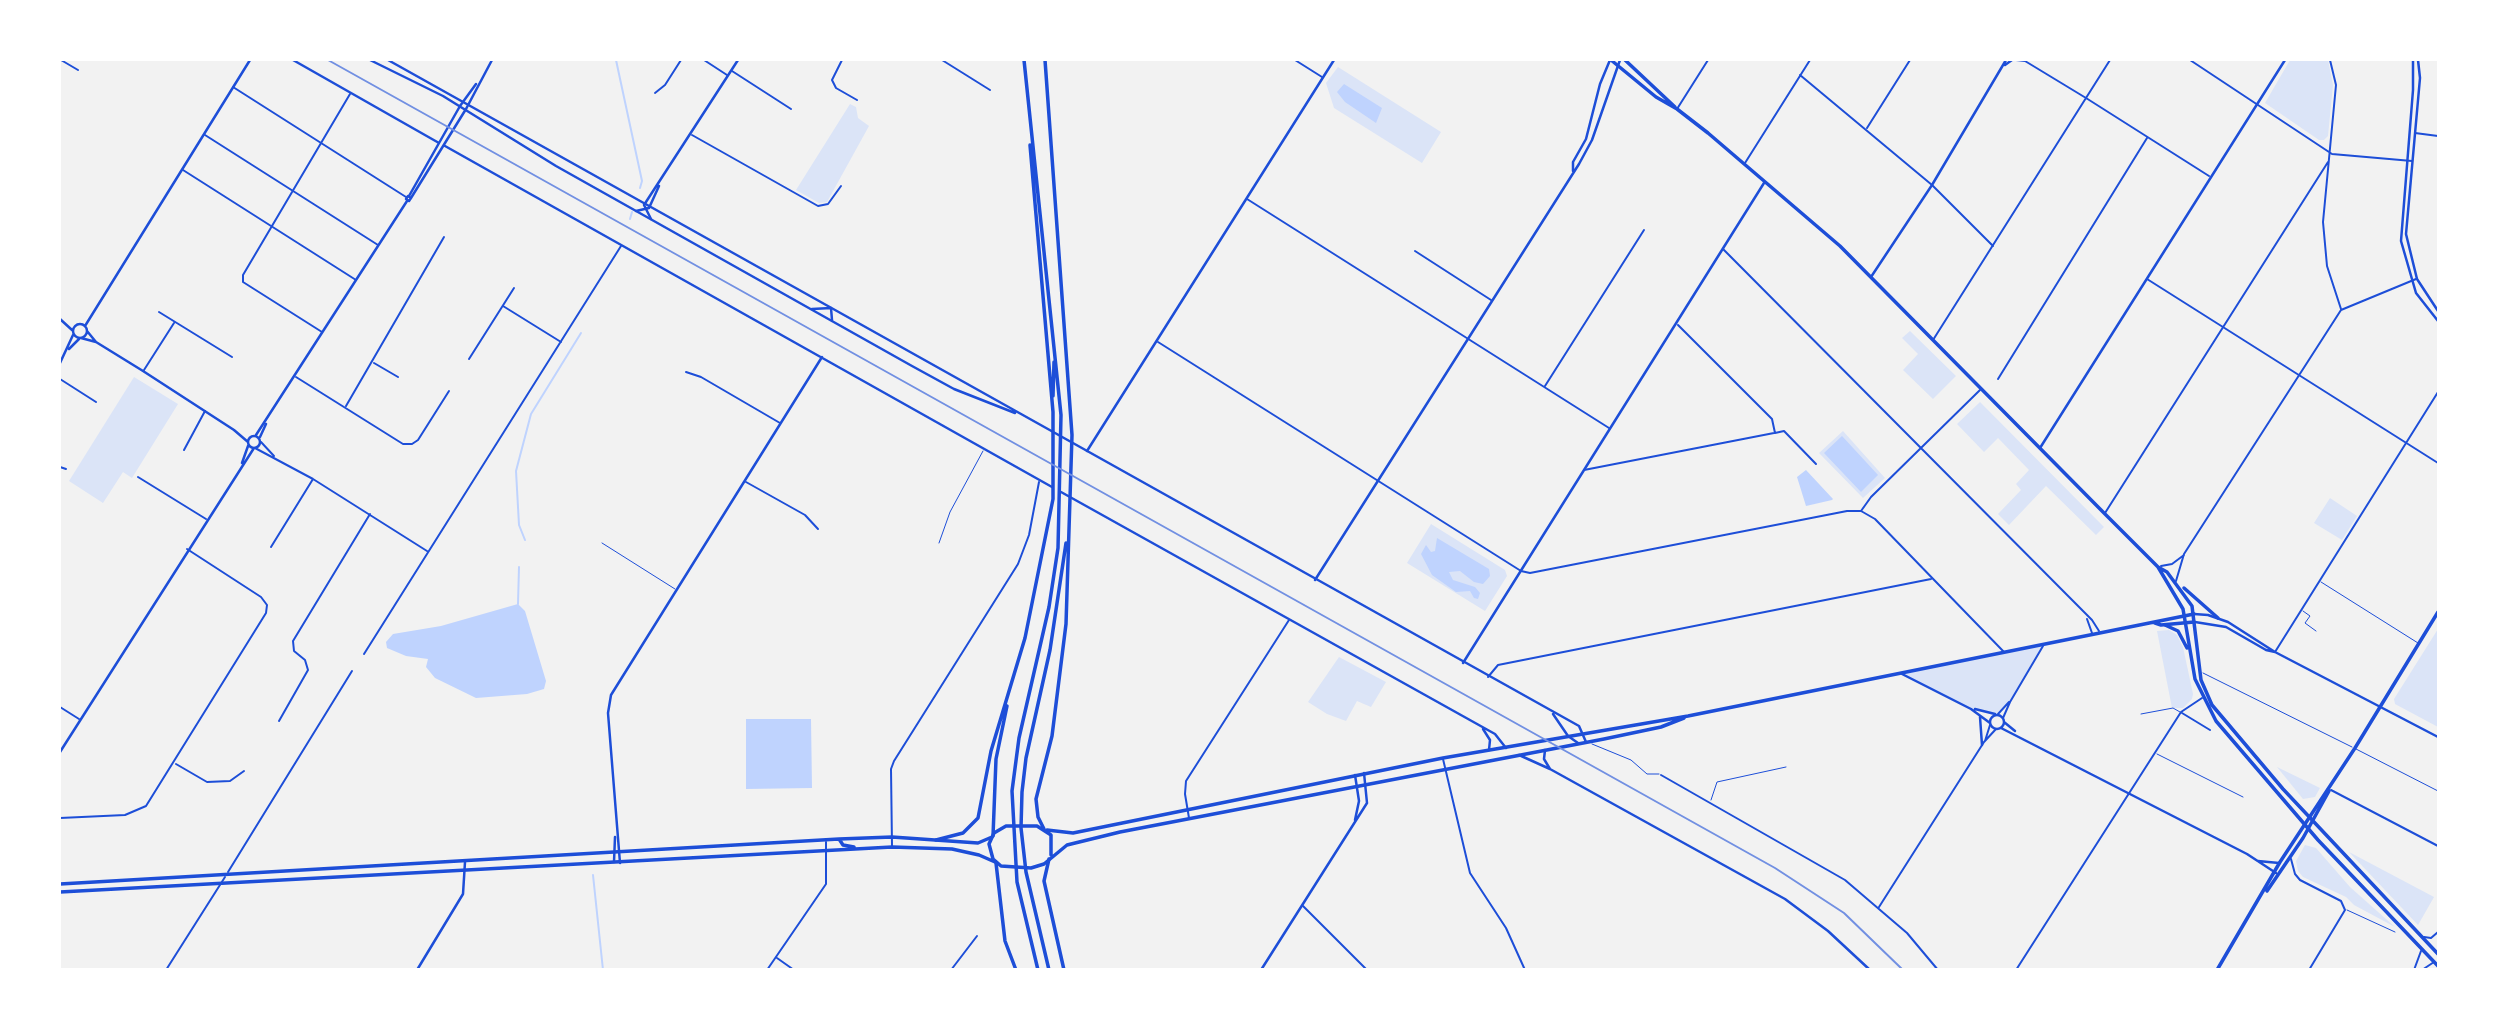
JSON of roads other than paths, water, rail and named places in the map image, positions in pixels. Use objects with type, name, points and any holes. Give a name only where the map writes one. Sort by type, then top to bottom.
[{"type":"main road","points":[[1024,60],[1061,428],[1060,502],[1053,579],[1019,738],[1012,812],[1019,895],[1038,970]]},
{"type":"main road","points":[[1024,60],[1053,412]]},
{"type":"main road","points":[[1045,60],[1072,435],[1066,624],[1056,709],[1036,799],[1038,817],[1053,841],[1044,881],[1064,970]]},
{"type":"main road","points":[[1611,60],[1656,97],[1677,108]]},
{"type":"main road","points":[[1622,60],[1664,93],[1677,108],[1871,277],[2105,514],[2158,566],[2218,618]]},
{"type":"main road","points":[[936,839],[963,833],[978,818],[991,751],[1030,618],[1053,499],[1053,331]]},
{"type":"main road","points":[[1049,970],[1029,889],[1021,813],[1026,758],[1050,650],[1069,524]]},
{"type":"main road","points":[[2158,566],[2179,600],[2202,698],[2224,732],[2306,827],[2437,964]]},
{"type":"main road","points":[[2178,583],[2194,614],[2200,674],[2207,697],[2217,712],[2309,817],[2438,954]]},
{"type":"main road","points":[[2217,970],[2266,891],[2274,872],[2313,821],[2438,612]]},
{"type":"main road","points":[[60,884],[839,839],[892,837],[978,844],[1001,827],[1013,824],[1073,833],[1363,773],[1688,716],[2194,614]]},
{"type":"main road","points":[[2165,625],[2195,622]]},
{"type":"main road","points":[[2155,623],[2181,634],[2191,656]]},
{"type":"main road","points":[[1013,680],[996,760],[992,836],[989,846],[996,863],[1005,941],[1016,970]]},
{"type":"main road","points":[[60,892],[892,847],[952,849],[1007,868],[1026,869],[1042,865],[1067,845],[1189,818],[1661,727],[1688,716]]},
{"type":"main road","points":[[2266,891],[2280,875],[2309,817],[2330,789]]},
{"type":"main road","points":[[839,839],[843,845],[859,848]]},
{"type":"street","points":[[61,60],[78,70]]},
{"type":"street","points":[[85,326],[250,60]]},
{"type":"street","points":[[293,60],[439,143]]},
{"type":"street","points":[[370,60],[466,109],[524,148],[954,389],[1025,417]]},
{"type":"street","points":[[388,60],[463,100],[646,208],[831,308],[1553,714],[1579,726],[1586,742]]},
{"type":"street","points":[[60,752],[206,519],[255,448],[257,438],[379,246],[463,100],[492,60]]},
{"type":"street","points":[[655,93],[665,85],[681,60]]},
{"type":"street","points":[[704,60],[728,75]]},
{"type":"street","points":[[634,211],[646,208],[738,60]]},
{"type":"street","points":[[842,60],[832,80],[836,88],[857,100]]},
{"type":"street","points":[[942,60],[990,90]]},
{"type":"street","points":[[1295,60],[1323,77]]},
{"type":"street","points":[[1087,451],[1334,60]]},
{"type":"street","points":[[1573,171],[1573,162],[1586,139],[1600,84],[1611,60]]},
{"type":"street","points":[[1315,580],[1592,141],[1622,60]]},
{"type":"street","points":[[1677,108],[1707,60]]},
{"type":"street","points":[[1744,164],[1810,60]]},
{"type":"street","points":[[1867,129],[1910,60]]},
{"type":"street","points":[[1871,277],[1932,185],[2006,60]]},
{"type":"street","points":[[2005,65],[2013,60],[2024,60],[2209,176]]},
{"type":"street","points":[[1933,340],[2110,60]]},
{"type":"street","points":[[2190,60],[2330,152],[2412,161]]},
{"type":"street","points":[[2040,449],[2209,176],[2285,60]]},
{"type":"street","points":[[2330,60],[2336,85],[2323,222],[2327,266],[2341,310]]},
{"type":"street","points":[[2413,60],[2400,228],[2412,281],[2426,308],[2438,321]]},
{"type":"street","points":[[2418,60],[2406,234],[2417,279],[2438,311]]},
{"type":"street","points":[[731,70],[791,109]]},
{"type":"street","points":[[1800,75],[1932,185],[1993,247]]},
{"type":"street","points":[[408,198],[444,146],[469,104],[478,82]]},
{"type":"street","points":[[233,87],[408,198]]},
{"type":"street","points":[[323,333],[243,282],[245,267],[350,94]]},
{"type":"street","points":[[2409,133],[2438,136]]},
{"type":"street","points":[[204,134],[379,246]]},
{"type":"street","points":[[691,135],[818,206],[828,204],[841,186]]},
{"type":"street","points":[[1998,379],[2147,138]]},
{"type":"street","points":[[444,146],[1498,736],[1506,748]]},
{"type":"street","points":[[2105,514],[2328,162]]},
{"type":"street","points":[[181,169],[357,280]]},
{"type":"street","points":[[1463,663],[1765,182]]},
{"type":"street","points":[[1246,198],[1610,428]]},
{"type":"street","points":[[646,208],[652,221]]},
{"type":"street","points":[[1545,387],[1644,230]]},
{"type":"street","points":[[345,407],[444,237]]},
{"type":"street","points":[[364,654],[622,246]]},
{"type":"street","points":[[1722,248],[2101,634]]},
{"type":"street","points":[[1415,251],[1491,300]]},
{"type":"street","points":[[2147,279],[2438,463]]},
{"type":"street","points":[[2158,566],[2172,564],[2184,554],[2341,310],[2417,279]]},
{"type":"street","points":[[469,359],[514,288]]},
{"type":"street","points":[[503,306],[561,342]]},
{"type":"street","points":[[812,309],[831,308]]},
{"type":"street","points":[[831,308],[832,320]]},
{"type":"street","points":[[159,312],[232,357]]},
{"type":"street","points":[[60,320],[75,326],[91,313]]},
{"type":"street","points":[[60,320],[80,338],[96,342],[237,432],[255,448],[313,479],[428,552]]},
{"type":"street","points":[[143,371],[174,323]]},
{"type":"street","points":[[80,324],[85,326],[96,342]]},
{"type":"street","points":[[1677,324],[1772,419],[1775,433]]},
{"type":"street","points":[[60,363],[75,326]]},
{"type":"street","points":[[67,351],[87,331]]},
{"type":"street","points":[[1156,341],[1521,571],[1530,573],[1840,512],[1861,511],[1875,519],[2004,652]]},
{"type":"street","points":[[614,863],[616,853],[608,713],[611,695],[822,357]]},
{"type":"street","points":[[373,362],[398,377]]},
{"type":"street","points":[[686,372],[701,377],[781,424]]},
{"type":"street","points":[[296,377],[403,444],[412,444],[418,440],[449,391]]},
{"type":"street","points":[[60,379],[96,402]]},
{"type":"street","points":[[1861,511],[1981,389]]},
{"type":"street","points":[[2275,652],[2438,392]]},
{"type":"street","points":[[184,450],[205,411]]},
{"type":"street","points":[[1584,470],[1784,431],[1816,464]]},
{"type":"street","points":[[237,432],[257,438],[275,457]]},
{"type":"street","points":[[241,466],[248,443],[257,438]]},
{"type":"street","points":[[60,467],[66,469]]},
{"type":"street","points":[[138,477],[206,519]]},
{"type":"street","points":[[271,547],[313,479]]},
{"type":"street","points":[[745,481],[805,515],[818,529]]},
{"type":"street","points":[[892,847],[891,769],[894,761],[1023,555],[1040,481]]},
{"type":"street","points":[[279,721],[308,670],[305,660],[294,651],[293,641],[370,514]]},
{"type":"street","points":[[60,818],[136,812],[153,798],[267,608],[261,597],[187,549]]},
{"type":"street","points":[[2178,583],[2184,554]]},
{"type":"street","points":[[1488,677],[1498,665],[1931,579]]},
{"type":"street","points":[[2194,614],[2218,618],[2275,652],[2438,737]]},
{"type":"street","points":[[2087,618],[2093,636]]},
{"type":"street","points":[[1189,818],[1186,781],[1290,619]]},
{"type":"street","points":[[2195,622],[2226,627],[2266,650],[2275,652]]},
{"type":"street","points":[[2001,728],[2010,702],[2043,646]]},
{"type":"street","points":[[166,970],[352,671]]},
{"type":"street","points":[[1902,674],[1971,709],[1996,729]]},
{"type":"street","points":[[2016,970],[2181,712],[2202,698]]},
{"type":"street","points":[[1983,743],[1990,718],[2010,702]]},
{"type":"street","points":[[60,707],[80,720]]},
{"type":"street","points":[[1971,709],[1997,714],[2016,733]]},
{"type":"street","points":[[2181,712],[2210,730]]},
{"type":"street","points":[[1553,714],[1568,736],[1579,744]]},
{"type":"street","points":[[1980,716],[1983,743]]},
{"type":"street","points":[[1481,727],[1489,736],[1489,750]]},
{"type":"street","points":[[1879,908],[1983,743],[1996,729],[2001,728],[2016,733],[2258,860],[2280,875]]},
{"type":"street","points":[[1545,750],[1545,759],[1550,769]]},
{"type":"street","points":[[1519,755],[1550,769],[1785,899],[1828,931],[1870,970]]},
{"type":"street","points":[[1443,758],[1470,873],[1506,928],[1525,970]]},
{"type":"street","points":[[175,763],[207,782],[230,781],[244,771]]},
{"type":"street","points":[[1261,970],[1367,803],[1363,773]]},
{"type":"street","points":[[1355,775],[1359,801],[1355,820]]},
{"type":"street","points":[[1661,775],[1834,873],[1879,908],[1917,943],[1938,970]]},
{"type":"street","points":[[2330,789],[2438,846]]},
{"type":"street","points":[[767,970],[826,884],[825,840]]},
{"type":"street","points":[[616,853],[620,863]]},
{"type":"street","points":[[2291,857],[2295,874],[2305,884],[2342,901],[2345,909],[2309,970]]},
{"type":"street","points":[[2258,860],[2280,863]]},
{"type":"street","points":[[416,970],[463,894],[465,862]]},
{"type":"street","points":[[1301,905],[1367,970]]},
{"type":"street","points":[[2423,937],[2431,938],[2438,932]]},
{"type":"street","points":[[951,970],[977,936]]},
{"type":"street","points":[[2438,943],[2438,954]]},
{"type":"street","points":[[2414,970],[2421,947]]},
{"type":"street","points":[[776,958],[794,970]]},
{"type":"street","points":[[2421,970],[2437,964]]},
{"type":"lane","points":[[939,543],[950,512],[985,449]]},
{"type":"lane","points":[[602,544],[677,590]]},
{"type":"lane","points":[[2319,581],[2419,644]]},
{"type":"lane","points":[[2301,610],[2309,616],[2305,624],[2316,631]]},
{"type":"lane","points":[[2200,674],[2215,677],[2438,790]]},
{"type":"lane","points":[[2141,714],[2173,708],[2181,712]]},
{"type":"lane","points":[[1586,742],[1631,760],[1647,774],[1661,775]]},
{"type":"lane","points":[[2155,753],[2243,797]]},
{"type":"lane","points":[[1710,803],[1717,782],[1786,767]]},
{"type":"lane","points":[[2345,909],[2395,932]]},
{"type":"water","points":[[1344,84],[1382,108],[1376,123],[1345,102],[1337,92]]},
{"type":"water","points":[[1842,436],[1878,475],[1861,492],[1824,453]]},
{"type":"water","points":[[1806,470],[1832,500],[1806,506],[1797,477]]},
{"type":"water","points":[[1437,538],[1489,569],[1490,576],[1483,584],[1474,582],[1460,571],[1449,572],[1453,580],[1475,587],[1480,593],[1478,599],[1474,598],[1470,591],[1456,592],[1432,575],[1421,554],[1426,545],[1431,552],[1435,551]]},
{"type":"water","points":[[518,604],[525,611],[546,681],[544,689],[527,694],[476,698],[435,678],[426,667],[428,659],[406,656],[387,648],[386,642],[393,634],[441,626]]},
{"type":"water","points":[[746,719],[811,719],[812,788],[746,789]]},
{"type":"waterway","points":[[616,60],[642,181],[640,188]]},
{"type":"waterway","points":[[630,219],[632,212]]},
{"type":"waterway","points":[[525,540],[519,525],[516,471],[531,414],[581,333]]},
{"type":"waterway","points":[[518,604],[519,567]]},
{"type":"waterway","points":[[593,875],[603,970]]},
{"type":"railway","points":[[328,60],[1775,868],[1844,913],[1903,970]]}]
